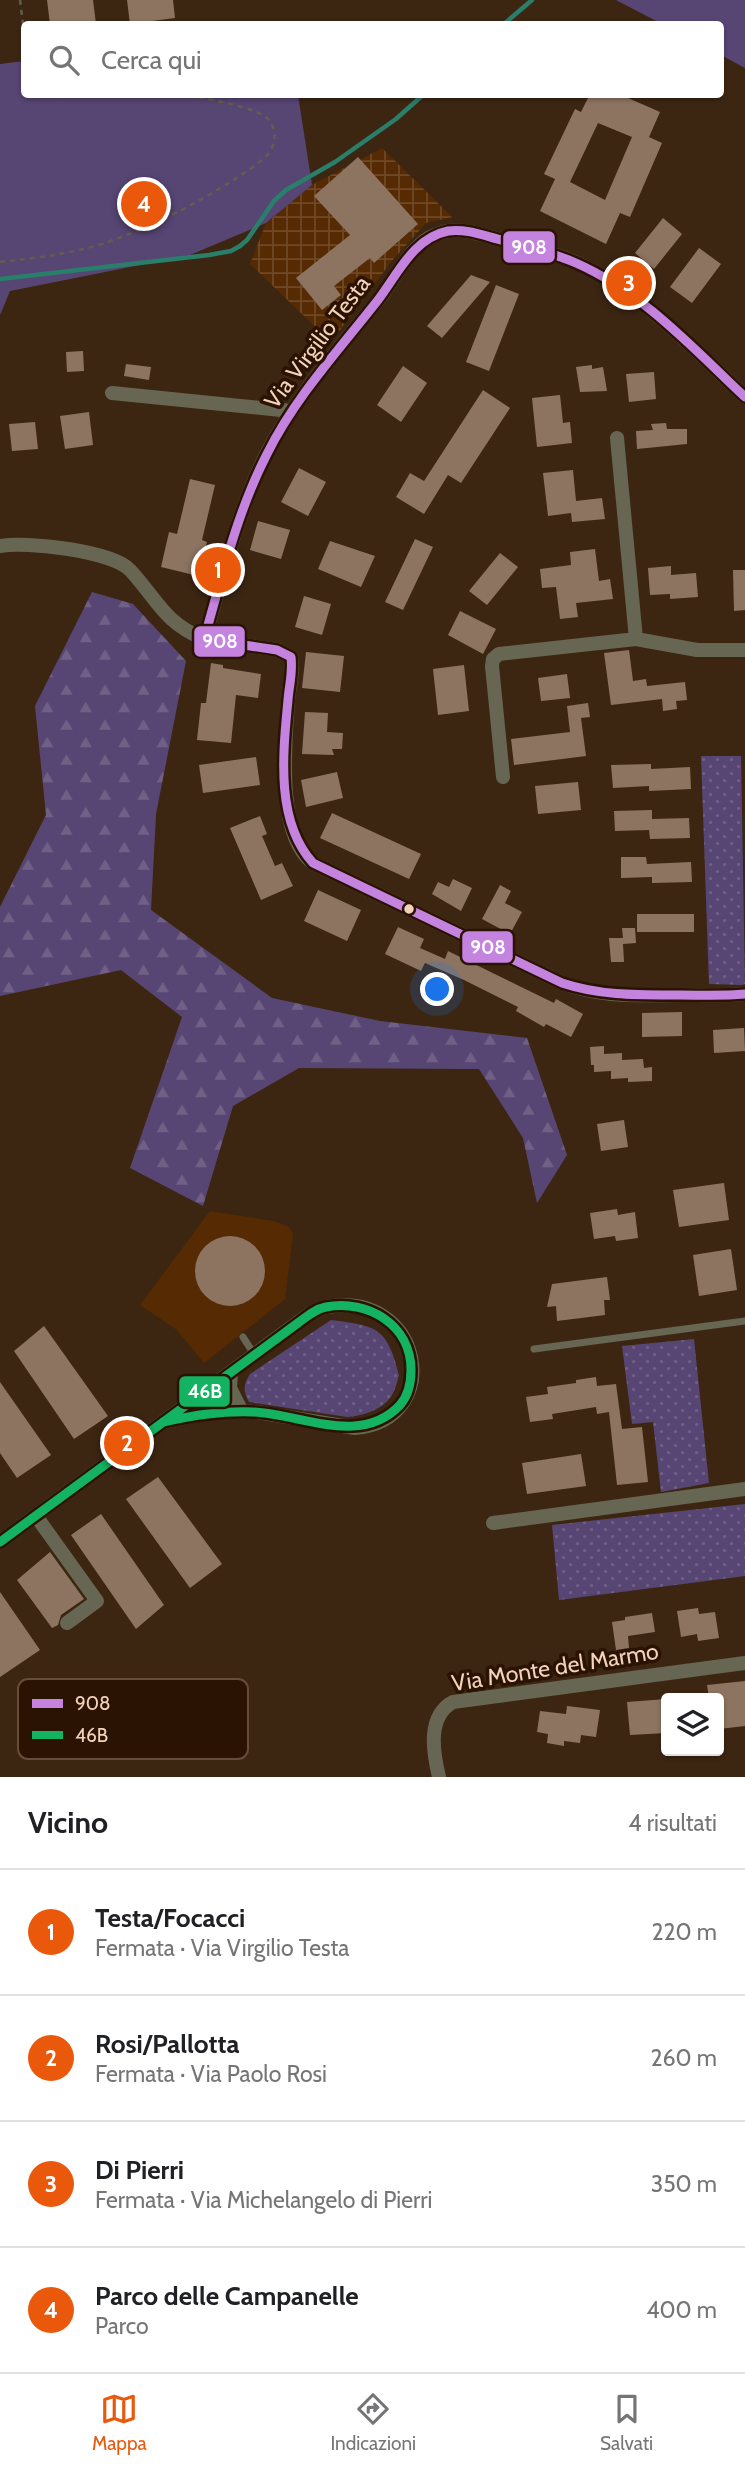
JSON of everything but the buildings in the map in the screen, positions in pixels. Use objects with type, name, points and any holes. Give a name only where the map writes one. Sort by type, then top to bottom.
[{"type":"street","name":"Via Virgilio Testa","points":[[204,639],[241,516],[267,453],[291,411],[381,296],[410,254],[420,243],[433,235],[455,230],[464,231],[556,255],[588,269],[654,314],[745,397]]},
{"type":"street","points":[[112,393],[291,411]]},
{"type":"street","points":[[617,438],[636,639]]},
{"type":"street","points":[[0,545],[31,545],[110,558],[130,570],[169,617],[185,630],[204,639],[277,650],[291,657],[284,779],[296,841],[301,852],[313,863],[562,983],[592,993],[745,995]]},
{"type":"street","points":[[503,777],[492,666],[495,656],[500,653],[636,639],[697,650],[745,650]]},
{"type":"street","points":[[0,1542],[254,1354],[321,1309],[366,1309],[392,1323],[410,1348],[413,1372],[409,1388],[398,1409],[386,1419],[365,1427],[217,1411],[163,1422]]},
{"type":"street","points":[[231,1371],[230,1388],[242,1412]]},
{"type":"street","points":[[493,1523],[745,1489]]},
{"type":"street","points":[[36,1516],[97,1601],[66,1623]]},
{"type":"street","name":"Via Monte del Marmo","points":[[439,1777],[435,1756],[435,1727],[442,1710],[453,1702],[745,1663]]},
{"type":"lane","points":[[534,1349],[745,1321]]},
{"type":"lane","points":[[243,1337],[254,1354]]},
{"type":"lane","points":[[184,1380],[197,1396]]},
{"type":"path","points":[[20,0],[23,21]]},
{"type":"path","points":[[0,262],[62,255],[152,224],[225,186],[270,152],[275,134],[270,121],[263,115],[202,98]]},
{"type":"shaded area","points":[[382,148],[452,217],[426,223],[391,262],[331,342],[250,264],[266,223],[312,185]]},
{"type":"shaded area","points":[[210,1211],[274,1221],[289,1227],[293,1233],[285,1299],[204,1363],[177,1330],[140,1305]]},
{"type":"green space","points":[[616,0],[745,0],[745,68],[724,57],[724,21],[656,21]]},
{"type":"green space","points":[[21,61],[21,98],[298,98],[312,185],[266,223],[190,255],[10,291],[0,315],[0,64]]},
{"type":"green space","points":[[92,592],[133,604],[186,661],[156,814],[151,910],[272,998],[380,1021],[527,1038],[567,1155],[537,1203],[523,1138],[479,1069],[299,1068],[233,1106],[203,1206],[130,1168],[182,1017],[121,970],[0,996],[0,907],[46,815],[35,706]]},
{"type":"green space","points":[[701,756],[741,756],[745,984],[742,985],[709,984]]},
{"type":"green space","points":[[331,1320],[370,1327],[384,1338],[390,1347],[399,1375],[393,1393],[382,1406],[371,1412],[347,1417],[249,1402],[245,1388],[250,1374]]},
{"type":"green space","points":[[694,1339],[709,1483],[661,1492],[653,1422],[632,1424],[622,1346]]},
{"type":"green space","points":[[745,1504],[745,1576],[559,1600],[552,1525]]},
{"type":"waterway","points":[[508,21],[532,0]]},
{"type":"waterway","points":[[0,279],[231,251],[247,240],[274,201],[286,190],[335,162],[396,119],[420,98]]},
{"type":"transit line","name":"908","points":[[745,397],[666,322],[600,275],[559,256],[477,233],[455,230],[436,235],[425,241],[407,258],[278,433],[247,499],[204,639],[277,650],[291,657],[284,742],[284,786],[292,827],[313,863],[562,983],[620,994],[745,994]]},
{"type":"transit line","name":"46B","points":[[0,1542],[298,1323],[307,1316],[318,1310],[342,1306],[371,1312],[395,1328],[404,1340],[409,1354],[410,1379],[403,1401],[384,1417],[367,1424],[330,1425],[253,1412],[208,1414],[186,1417],[175,1420],[163,1422]]},
{"type":"place","name":"Parco delle Campanelle","points":[[144,204]]},
{"type":"place","name":"Di Pierri","points":[[629,283]]},
{"type":"place","name":"Testa/Focacci","points":[[218,570]]},
{"type":"place","name":"Rosi/Pallotta","points":[[127,1443]]}]
